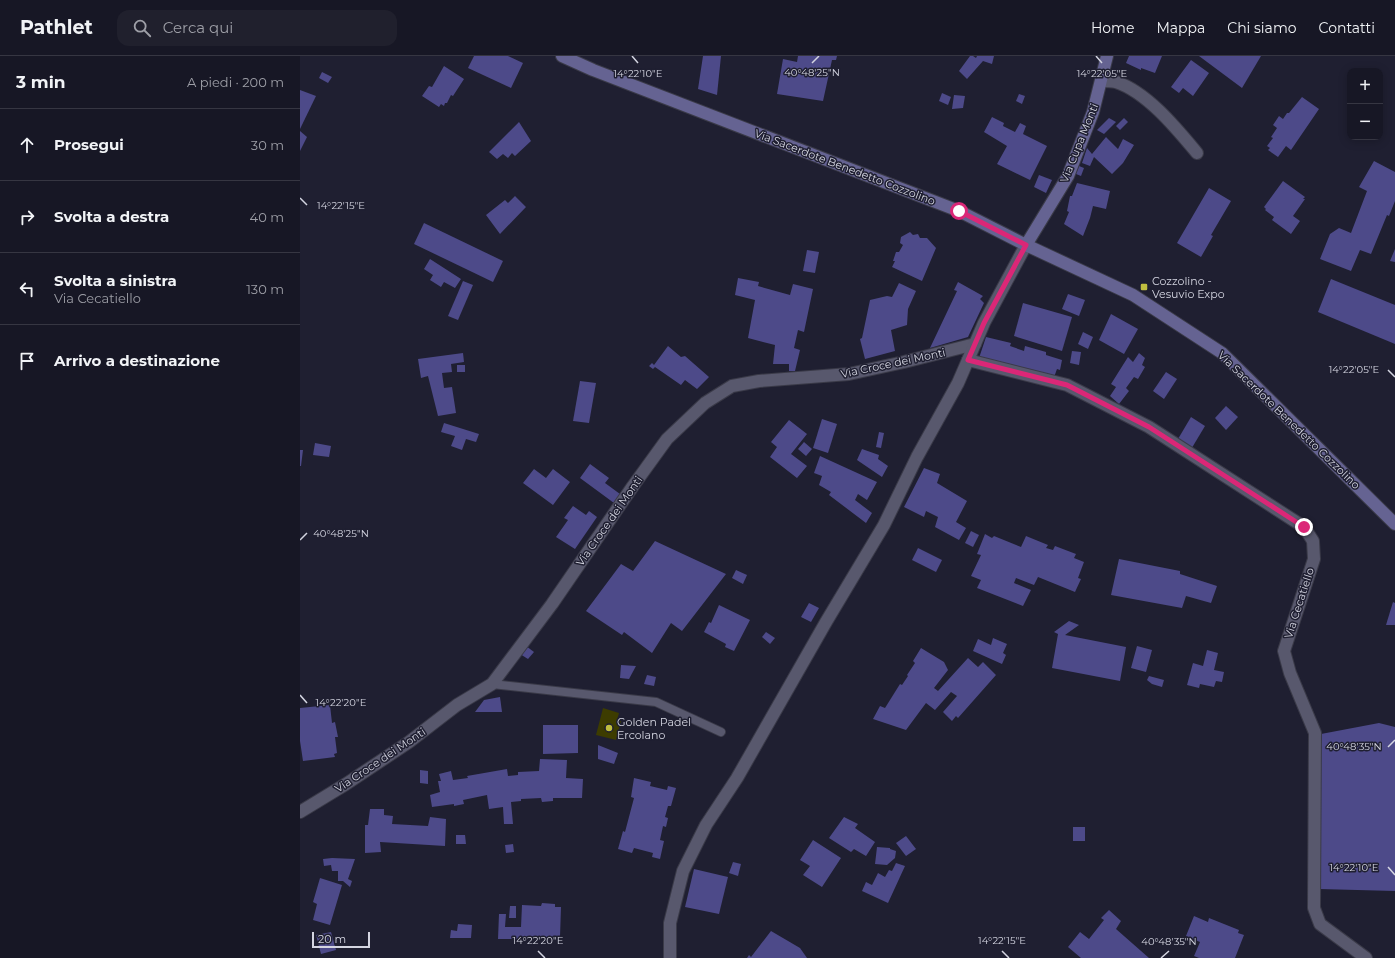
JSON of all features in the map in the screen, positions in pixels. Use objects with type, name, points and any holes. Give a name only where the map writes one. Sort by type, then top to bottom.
[{"type":"main road","name":"Via Sacerdote Benedetto Cozzolino","points":[[562,56],[593,70],[959,211],[1133,296],[1222,353],[1395,524]]},
{"type":"main road","name":"Via Cupa Monti","points":[[1026,245],[1068,176],[1093,112],[1107,56]]},
{"type":"street","points":[[1100,81],[1114,82],[1126,86],[1140,94],[1176,129],[1197,153]]},
{"type":"street","points":[[670,958],[670,922],[683,871],[706,825],[738,778],[826,622],[884,525],[917,457],[958,383],[984,323],[1026,245]]},
{"type":"street","name":"Via Croce dei Monti","points":[[300,812],[384,759],[409,742],[457,705],[492,684],[552,604],[667,439],[705,403],[732,386],[759,381],[849,374],[975,344]]},
{"type":"street","name":"Via Cecatiello","points":[[968,360],[1067,385],[1149,427],[1304,527],[1313,541],[1314,559],[1284,651],[1290,674],[1315,732],[1314,908],[1320,924],[1366,958]]},
{"type":"lane","points":[[492,684],[656,702],[721,732]]},
{"type":"shaded area","name":"Golden Padel Ercolano","points":[[603,708],[619,713],[617,720],[621,721],[616,740],[596,735]]},
{"type":"building","points":[[474,56],[508,56],[523,63],[511,88],[468,68]]},
{"type":"building","points":[[703,56],[721,56],[717,95],[698,89]]},
{"type":"building","points":[[798,56],[837,56],[836,60],[832,60],[823,101],[777,94],[783,59],[797,62]]},
{"type":"building","points":[[970,56],[976,58],[977,56],[994,56],[992,64],[983,61],[967,79],[959,71]]},
{"type":"building","points":[[1129,56],[1162,56],[1155,73],[1141,68],[1141,70],[1126,63]]},
{"type":"building","points":[[1199,56],[1261,56],[1242,88]]},
{"type":"building","points":[[1191,60],[1209,73],[1193,96],[1183,88],[1179,93],[1171,87]]},
{"type":"building","points":[[444,66],[464,79],[453,96],[451,95],[447,103],[445,103],[444,106],[441,104],[439,107],[422,96],[429,86],[432,87]]},
{"type":"building","points":[[322,72],[332,77],[328,83],[319,78]]},
{"type":"building","points":[[300,90],[316,96],[300,129]]},
{"type":"building","points":[[942,93],[951,97],[948,105],[939,101]]},
{"type":"building","points":[[1019,94],[1025,96],[1022,104],[1016,101]]},
{"type":"building","points":[[954,95],[965,96],[963,108],[952,109]]},
{"type":"building","points":[[1302,97],[1319,109],[1291,150],[1286,146],[1278,157],[1268,150],[1270,148],[1267,146],[1273,138],[1271,137],[1277,128],[1273,125],[1279,116],[1283,119]]},
{"type":"building","points":[[992,117],[1004,123],[1003,126],[1015,132],[1020,123],[1026,126],[1023,134],[1047,146],[1030,180],[997,164],[1007,146],[984,132]]},
{"type":"building","points":[[1109,118],[1116,122],[1104,134],[1097,130]]},
{"type":"building","points":[[1124,118],[1128,122],[1120,130],[1116,126]]},
{"type":"building","points":[[519,122],[531,141],[515,156],[512,153],[508,158],[503,154],[497,159],[489,152]]},
{"type":"building","points":[[300,131],[307,137],[300,151]]},
{"type":"building","points":[[1106,137],[1118,149],[1123,139],[1134,145],[1123,163],[1112,174],[1094,157],[1090,166],[1082,163],[1087,148],[1092,154]]},
{"type":"building","points":[[1374,161],[1395,172],[1395,201],[1389,216],[1387,215],[1371,254],[1360,250],[1351,271],[1320,259],[1330,234],[1339,228],[1351,233],[1367,191],[1359,187]]},
{"type":"building","points":[[1079,166],[1084,168],[1081,176],[1076,174]]},
{"type":"building","points":[[1039,175],[1052,180],[1046,193],[1034,187]]},
{"type":"building","points":[[1283,181],[1305,197],[1293,216],[1300,221],[1291,234],[1272,220],[1274,217],[1265,210],[1266,209],[1264,207]]},
{"type":"building","points":[[1077,183],[1110,191],[1106,209],[1093,206],[1083,236],[1064,224],[1069,212],[1067,211],[1070,196],[1072,196]]},
{"type":"building","points":[[1209,188],[1231,201],[1211,235],[1213,236],[1201,257],[1177,243]]},
{"type":"building","points":[[515,196],[526,207],[500,234],[486,215],[505,200],[508,203]]},
{"type":"building","points":[[424,223],[503,261],[493,282],[414,244]]},
{"type":"building","points":[[910,232],[913,235],[918,234],[920,238],[927,238],[936,248],[922,281],[892,267],[895,261],[893,261],[896,252],[899,252],[903,245],[900,243],[901,237]]},
{"type":"building","points":[[1395,249],[1395,262],[1390,261]]},
{"type":"building","points":[[807,250],[819,252],[815,273],[803,271]]},
{"type":"building","points":[[430,259],[461,279],[455,288],[444,282],[441,287],[430,280],[433,275],[424,269]]},
{"type":"building","points":[[738,278],[759,282],[758,286],[790,295],[793,284],[813,289],[804,332],[798,330],[794,348],[800,350],[795,371],[789,371],[789,364],[773,364],[775,345],[748,338],[755,300],[735,295]]},
{"type":"building","points":[[1331,279],[1395,305],[1395,344],[1318,312]]},
{"type":"building","points":[[463,281],[473,285],[458,320],[448,316]]},
{"type":"building","points":[[958,282],[983,296],[980,299],[984,303],[968,337],[930,348],[957,291],[954,290]]},
{"type":"building","points":[[899,283],[916,291],[908,309],[907,325],[891,330],[895,351],[865,359],[860,339],[862,338],[870,300],[887,296],[892,297]]},
{"type":"building","points":[[1068,294],[1085,300],[1079,316],[1062,309]]},
{"type":"building","points":[[1023,303],[1072,317],[1062,351],[1014,336]]},
{"type":"building","points":[[1111,314],[1138,329],[1124,354],[1099,340]]},
{"type":"building","points":[[1083,332],[1093,337],[1088,349],[1078,344]]},
{"type":"building","points":[[986,337],[1011,343],[1010,346],[1024,351],[1025,346],[1046,352],[1046,355],[1062,360],[1060,370],[1057,369],[1053,380],[979,358]]},
{"type":"building","points":[[668,346],[681,357],[685,356],[709,377],[697,389],[685,380],[681,385],[655,367],[653,369],[649,366],[652,363],[654,365]]},
{"type":"building","points":[[1072,351],[1081,352],[1079,365],[1070,363]]},
{"type":"building","points":[[463,353],[464,362],[451,364],[452,372],[442,373],[444,388],[452,387],[456,413],[438,416],[428,376],[421,378],[418,359]]},
{"type":"building","points":[[1139,353],[1145,358],[1142,365],[1145,367],[1138,379],[1134,377],[1126,388],[1129,391],[1119,404],[1110,396],[1116,387],[1111,384],[1128,357],[1133,362]]},
{"type":"building","points":[[457,365],[465,365],[465,372],[457,372]]},
{"type":"building","points":[[1166,372],[1177,379],[1164,399],[1153,391]]},
{"type":"building","points":[[580,381],[596,383],[589,423],[573,421]]},
{"type":"building","points":[[1226,406],[1238,417],[1226,430],[1215,418]]},
{"type":"building","points":[[1191,417],[1205,426],[1190,451],[1178,439]]},
{"type":"building","points":[[822,419],[837,424],[828,453],[813,448]]},
{"type":"building","points":[[789,420],[807,434],[791,454],[807,466],[797,478],[770,457],[777,447],[771,442]]},
{"type":"building","points":[[444,423],[479,434],[476,442],[466,439],[462,450],[451,446],[455,436],[441,432]]},
{"type":"building","points":[[879,432],[884,433],[881,448],[876,447]]},
{"type":"building","points":[[804,442],[812,449],[806,456],[798,449]]},
{"type":"building","points":[[315,443],[331,446],[329,457],[313,455]]},
{"type":"building","points":[[862,449],[879,455],[878,459],[888,466],[882,477],[857,460]]},
{"type":"building","points":[[300,450],[303,450],[301,466],[300,466]]},
{"type":"building","points":[[820,456],[877,482],[867,500],[858,494],[855,500],[872,513],[866,523],[829,495],[831,492],[819,485],[822,476],[814,473]]},
{"type":"building","points":[[590,464],[609,478],[605,483],[620,494],[614,503],[580,478]]},
{"type":"building","points":[[924,468],[940,474],[937,483],[967,501],[956,522],[966,528],[959,540],[935,527],[938,517],[926,511],[924,517],[904,507]]},
{"type":"building","points":[[534,469],[546,478],[553,469],[570,482],[553,505],[523,483]]},
{"type":"building","points":[[573,506],[586,515],[589,511],[597,517],[575,549],[556,537],[568,520],[564,518]]},
{"type":"building","points":[[971,531],[979,535],[973,547],[965,543]]},
{"type":"building","points":[[985,534],[992,538],[994,536],[1021,547],[1026,536],[1048,545],[1046,548],[1053,550],[1055,546],[1076,554],[1074,558],[1084,562],[1078,578],[1081,579],[1075,592],[1038,577],[1034,585],[1016,578],[1014,583],[1031,590],[1023,606],[977,588],[981,580],[971,576],[981,555],[977,554]]},
{"type":"building","points":[[655,541],[726,574],[682,631],[671,623],[652,653],[624,632],[622,635],[586,611],[621,564],[633,571]]},
{"type":"building","points":[[918,548],[942,560],[936,572],[912,560]]},
{"type":"building","points":[[1119,559],[1180,571],[1180,574],[1217,586],[1211,603],[1186,596],[1182,608],[1111,595]]},
{"type":"building","points":[[736,570],[747,575],[743,584],[732,578]]},
{"type":"building","points":[[1393,602],[1395,603],[1395,625],[1386,625]]},
{"type":"building","points":[[809,603],[819,608],[811,622],[801,617]]},
{"type":"building","points":[[719,605],[750,620],[734,651],[725,647],[726,644],[704,632],[709,622],[711,623]]},
{"type":"building","points":[[1069,621],[1079,625],[1065,635],[1126,647],[1120,681],[1052,668],[1058,634],[1054,632]]},
{"type":"building","points":[[766,632],[775,638],[770,644],[762,637]]},
{"type":"building","points":[[993,638],[1007,644],[1003,653],[1006,655],[1002,664],[973,651],[978,639],[991,645]]},
{"type":"building","points":[[526,646],[534,652],[528,659],[520,654]]},
{"type":"building","points":[[1137,646],[1152,650],[1146,672],[1131,668]]},
{"type":"building","points":[[921,648],[944,662],[948,670],[934,688],[938,691],[968,658],[978,667],[983,662],[996,675],[958,718],[956,716],[952,721],[943,712],[957,696],[951,692],[935,710],[926,703],[906,730],[873,719],[880,706],[885,708],[900,684],[902,685],[915,663],[913,661]]},
{"type":"building","points":[[1207,650],[1218,653],[1214,670],[1224,672],[1222,682],[1216,681],[1214,687],[1200,684],[1199,688],[1187,685],[1193,663],[1203,666]]},
{"type":"building","points":[[621,665],[636,666],[629,679],[620,678]]},
{"type":"building","points":[[647,675],[656,677],[654,686],[644,684]]},
{"type":"building","points":[[1149,676],[1164,680],[1162,687],[1152,684],[1147,680]]},
{"type":"building","points":[[500,697],[502,712],[475,712],[484,700]]},
{"type":"building","points":[[330,705],[332,723],[335,722],[338,737],[335,737],[337,753],[334,754],[335,757],[303,761],[300,741],[300,708]]},
{"type":"building","points":[[1379,723],[1395,727],[1395,891],[1319,889],[1321,734]]},
{"type":"building","points":[[543,725],[578,725],[578,753],[543,754]]},
{"type":"building","points":[[598,745],[618,753],[614,764],[598,759]]},
{"type":"building","points":[[540,759],[567,760],[566,778],[583,779],[582,798],[553,798],[553,801],[542,802],[541,798],[521,799],[521,801],[511,802],[513,824],[504,824],[503,807],[489,809],[487,795],[463,800],[464,804],[432,807],[430,795],[440,792],[438,781],[441,781],[439,774],[451,771],[453,780],[507,769],[508,776],[518,775],[518,772],[539,771]]},
{"type":"building","points":[[420,770],[428,771],[428,784],[420,783]]},
{"type":"building","points":[[634,778],[651,782],[650,786],[667,790],[668,786],[676,788],[671,806],[668,806],[665,817],[668,818],[666,827],[663,826],[660,840],[664,841],[660,859],[652,857],[653,853],[634,848],[632,853],[618,849],[623,831],[625,832],[634,798],[631,797]]},
{"type":"building","points":[[370,809],[384,809],[384,815],[393,816],[392,824],[428,826],[430,817],[446,819],[445,846],[380,842],[381,852],[365,853],[365,825],[368,825]]},
{"type":"building","points":[[844,817],[858,824],[855,828],[875,842],[866,856],[854,849],[851,852],[829,838]]},
{"type":"building","points":[[1073,827],[1085,827],[1085,841],[1073,841]]},
{"type":"building","points":[[456,835],[465,835],[466,844],[456,844]]},
{"type":"building","points":[[906,836],[916,849],[906,856],[896,843]]},
{"type":"building","points":[[813,840],[841,858],[822,887],[803,875],[810,866],[800,860]]},
{"type":"building","points":[[513,844],[514,852],[506,853],[505,845]]},
{"type":"building","points":[[877,847],[890,848],[896,851],[895,858],[887,865],[875,864]]},
{"type":"building","points":[[323,859],[355,859],[348,879],[352,881],[350,887],[343,881],[338,881],[338,871],[332,871],[331,865],[324,866]]},
{"type":"building","points":[[733,862],[741,864],[738,876],[729,873]]},
{"type":"building","points":[[896,863],[905,866],[888,903],[862,891],[866,882],[872,885],[878,873],[885,877],[889,870],[892,871]]},
{"type":"building","points":[[694,869],[728,877],[719,914],[685,907]]},
{"type":"building","points":[[320,878],[342,885],[330,925],[313,920],[317,904],[313,902]]},
{"type":"building","points":[[542,903],[555,904],[555,907],[561,907],[560,937],[498,939],[499,914],[506,914],[505,927],[521,927],[522,905],[541,906]]},
{"type":"building","points":[[510,906],[516,906],[516,918],[509,918]]},
{"type":"building","points":[[1109,910],[1121,921],[1116,929],[1149,958],[1081,958],[1068,947],[1080,932],[1089,939],[1104,920],[1101,918]]},
{"type":"building","points":[[1194,916],[1208,922],[1209,918],[1239,930],[1238,933],[1244,935],[1235,958],[1199,958],[1194,956],[1200,942],[1186,936]]},
{"type":"building","points":[[458,924],[472,925],[471,938],[450,938],[451,930],[457,931]]},
{"type":"building","points":[[771,931],[800,948],[807,958],[747,958],[749,955],[751,957]]},
{"type":"building","points":[[331,932],[336,950],[321,954],[316,935]]},
{"type":"place","name":"Cozzolino - Vesuvio Expo","points":[[1144,287]]},
{"type":"place","name":"Golden Padel Ercolano","points":[[609,728]]},
{"type":"route","points":[[959,211],[1026,245],[984,323],[968,360],[1067,385],[1149,427],[1304,527]]}]
